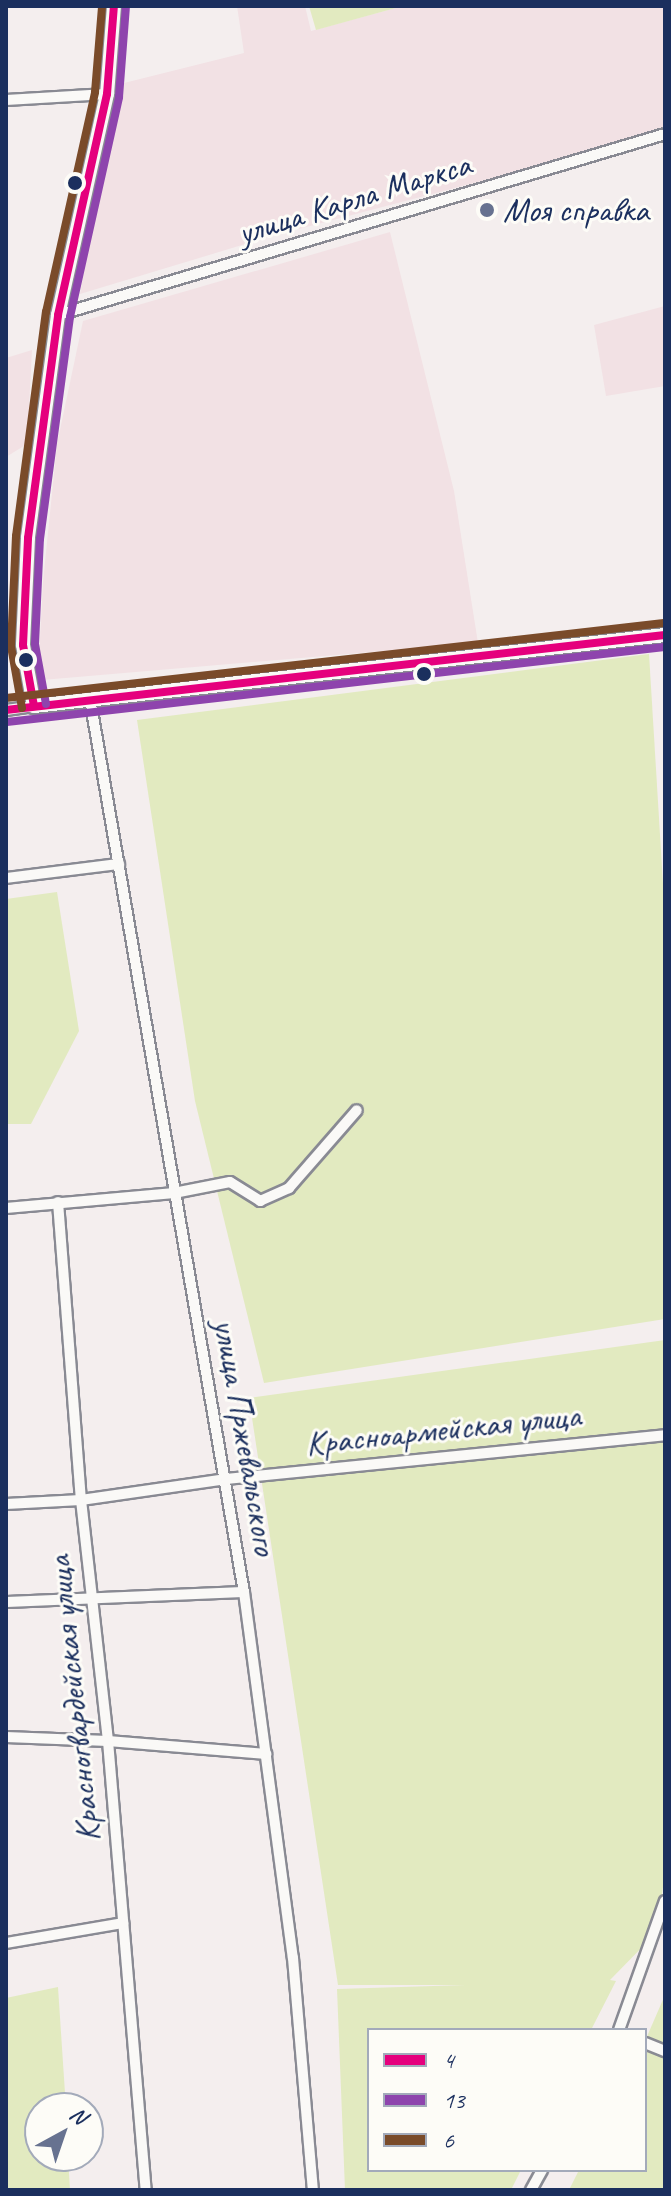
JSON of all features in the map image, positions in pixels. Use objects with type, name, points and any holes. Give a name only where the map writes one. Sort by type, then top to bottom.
[{"type":"street","points":[[34,706],[23,645],[28,538],[58,315],[107,94],[114,6]]},
{"type":"street","points":[[6,100],[107,94]]},
{"type":"street","name":"улица Карла Маркса","points":[[58,315],[665,134]]},
{"type":"street","points":[[6,710],[665,635]]},
{"type":"street","name":"улица Пржевальского","points":[[90,699],[244,1592],[293,1958],[313,2190]]},
{"type":"street","points":[[6,878],[119,864]]},
{"type":"street","points":[[6,1208],[174,1193],[230,1182],[260,1201],[289,1188],[357,1110]]},
{"type":"street","name":"Красногвардейская улица","points":[[58,1202],[81,1500],[108,1741],[146,2190]]},
{"type":"street","name":"Красноармейская улица","points":[[6,1504],[81,1500],[226,1479],[665,1435]]},
{"type":"street","points":[[6,1602],[244,1592]]},
{"type":"street","points":[[6,1737],[108,1741],[266,1754]]},
{"type":"street","points":[[620,2028],[665,1901]]},
{"type":"street","points":[[6,1943],[123,1923]]},
{"type":"street","points":[[531,2190],[541,2172]]},
{"type":"shaded area","points":[[237,6],[305,6],[311,31],[403,6],[665,6],[665,133],[272,236],[80,294],[116,85],[244,53]]},
{"type":"shaded area","points":[[390,232],[454,491],[478,643],[42,680],[39,657],[43,582],[57,444],[83,321]]},
{"type":"shaded area","points":[[665,306],[665,386],[606,396],[594,325]]},
{"type":"shaded area","points":[[32,350],[27,444],[6,457],[6,358]]},
{"type":"green space","points":[[309,6],[403,6],[316,30]]},
{"type":"green space","points":[[649,654],[665,917],[665,1319],[264,1383],[195,1101],[137,720]]},
{"type":"green space","points":[[57,892],[79,1031],[31,1124],[6,1124],[6,899]]},
{"type":"green space","points":[[665,1340],[665,1872],[657,1932],[610,1980],[616,1981],[592,2028],[367,2028],[367,2172],[520,2172],[511,2190],[345,2190],[337,1989],[465,1985],[338,1985],[249,1398]]},
{"type":"green space","points":[[58,1987],[65,2092],[24,2092],[24,2172],[69,2172],[70,2190],[6,2190],[6,1998]]},
{"type":"green space","points":[[665,1995],[665,2190],[569,2190],[578,2172],[647,2172],[647,2036]]},
{"type":"transit line","name":"6","points":[[22,708],[11,646],[16,536],[46,312],[95,92],[102,6]]},
{"type":"transit line","name":"4","points":[[34,706],[23,645],[28,538],[58,315],[107,94],[114,6]]},
{"type":"transit line","name":"13","points":[[46,704],[35,644],[40,539],[70,317],[119,97],[126,7]]},
{"type":"transit line","name":"6","points":[[6,698],[664,623]]},
{"type":"transit line","name":"4","points":[[6,710],[665,635]]},
{"type":"transit line","name":"13","points":[[7,722],[665,647]]},
{"type":"place","name":"Моя справка","points":[[487,210]]}]
